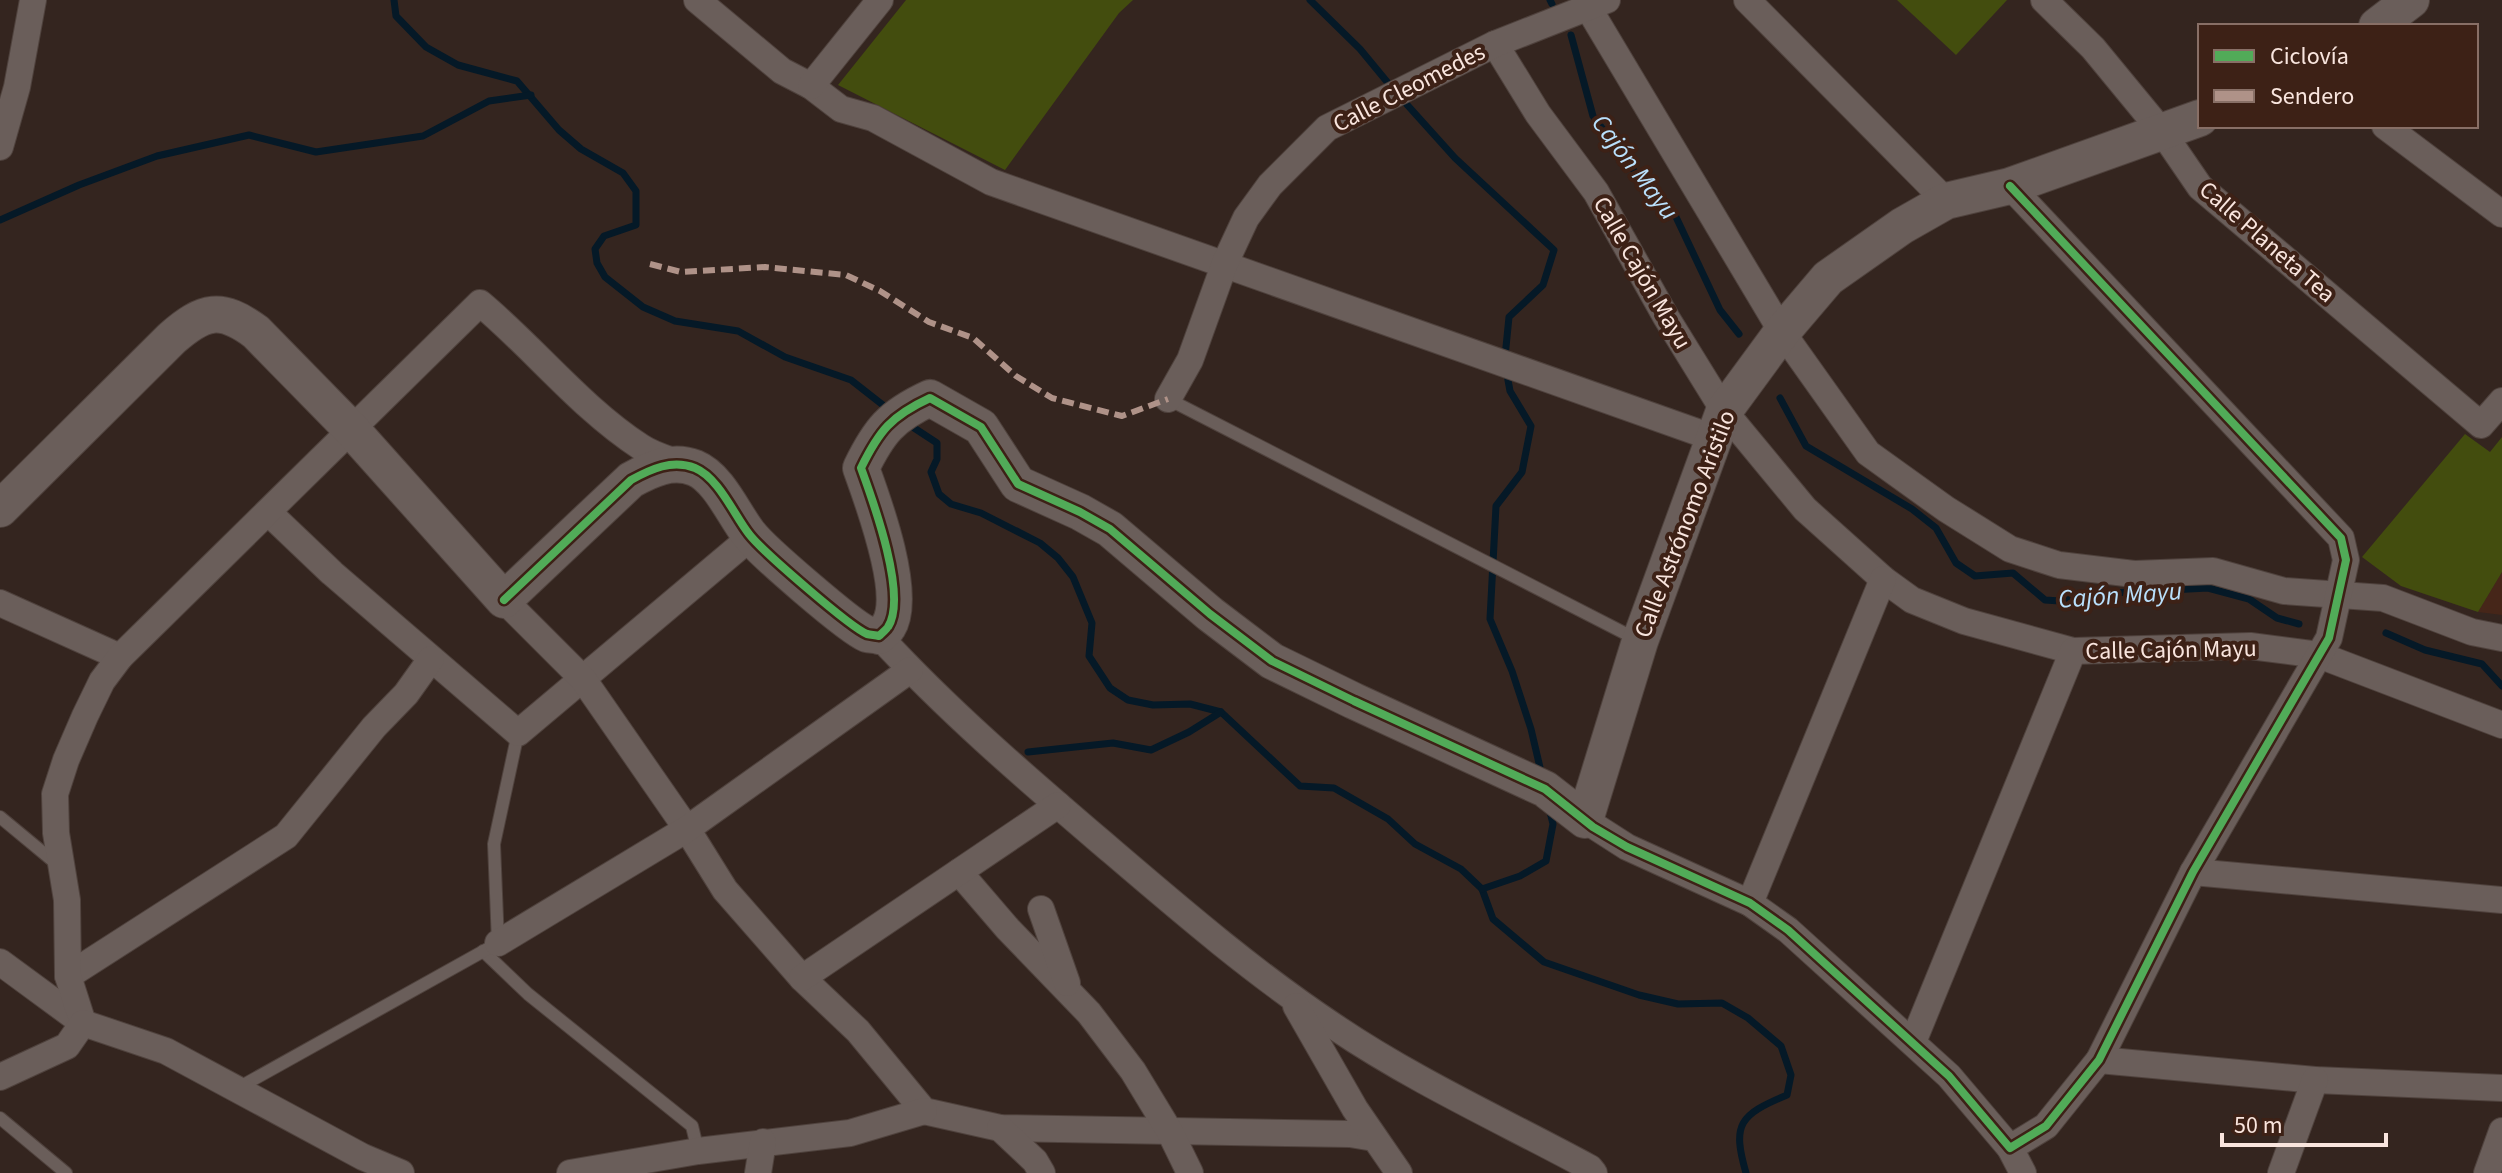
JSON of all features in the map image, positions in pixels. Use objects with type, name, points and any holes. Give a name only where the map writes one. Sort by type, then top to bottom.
[{"type":"street","points":[[2,138],[17,87],[33,0]]},
{"type":"street","points":[[697,0],[782,71],[811,86],[841,109],[873,118],[991,182],[1225,263],[1719,425]]},
{"type":"street","points":[[811,86],[880,0]]},
{"type":"street","points":[[1747,0],[1946,201]]},
{"type":"street","name":"Calle Planeta Tea","points":[[2044,0],[2093,48],[2163,133],[2200,187],[2481,425],[2502,401]]},
{"type":"street","points":[[2379,24],[2406,1]]},
{"type":"street","points":[[1598,4],[1782,332],[1868,453],[1946,509],[2010,549],[2059,565],[2134,574],[2213,571],[2284,591],[2383,598],[2472,632],[2502,638]]},
{"type":"street","name":"Calle Cleomedes","points":[[1168,399],[1190,360],[1225,263],[1246,218],[1270,185],[1327,128],[1495,44],[1598,4]]},
{"type":"street","name":"Calle Cajón Mayu","points":[[1495,44],[1538,114],[1596,192],[1666,317],[1719,425],[1805,509],[1883,579],[1912,600],[1964,621],[2073,651],[2250,646],[2319,655],[2502,725]]},
{"type":"street","name":"Calle Astrónomo Aristilo","points":[[1585,820],[1640,641],[1719,425],[1782,332],[1828,278],[1902,226],[1946,201],[2010,186],[2198,119]]},
{"type":"street","points":[[2388,128],[2502,214]]},
{"type":"street","points":[[2010,186],[2341,538],[2346,560],[2329,638],[2193,872],[2099,1060],[2046,1126],[2010,1148]]},
{"type":"street","points":[[83,1023],[68,976],[67,900],[56,833],[55,794],[66,760],[102,681],[120,657],[480,303],[604,418],[643,448],[698,469],[715,486],[751,537],[844,619],[866,634],[879,636],[910,670],[1058,805],[1179,909],[1335,1028],[1590,1168],[1594,1173]]},
{"type":"street","points":[[0,509],[189,323],[203,316],[222,313],[239,319],[256,332],[351,429],[504,600],[583,679],[687,829],[725,890],[802,978],[858,1031],[924,1111]]},
{"type":"street","points":[[879,636],[888,628],[893,612],[893,585],[881,527],[861,468],[877,434],[909,408],[930,398],[981,427],[1018,484],[1110,529],[1210,614],[1272,661],[1545,789],[1627,847],[1750,903],[1788,930],[1949,1076],[2010,1148],[2023,1173]]},
{"type":"street","points":[[504,600],[631,480],[649,470],[681,464]]},
{"type":"street","points":[[268,512],[332,573],[518,733],[751,537]]},
{"type":"street","points":[[1750,903],[1883,579]]},
{"type":"street","points":[[0,603],[120,657]]},
{"type":"street","points":[[1913,1042],[2073,651]]},
{"type":"street","points":[[68,976],[286,836],[374,727],[406,694],[431,659]]},
{"type":"street","points":[[490,947],[687,829],[910,670]]},
{"type":"street","points":[[802,978],[1058,805]]},
{"type":"street","points":[[959,872],[1008,929],[1069,990],[1133,1071],[1170,1132],[1190,1173]]},
{"type":"street","points":[[2193,872],[2502,900]]},
{"type":"street","points":[[1041,909],[1069,990]]},
{"type":"street","points":[[0,962],[83,1023],[166,1051],[363,1157],[401,1173]]},
{"type":"street","points":[[1288,993],[1374,1138],[1399,1173]]},
{"type":"street","points":[[0,1077],[67,1046],[83,1023]]},
{"type":"street","points":[[2099,1060],[2315,1080],[2502,1088]]},
{"type":"street","points":[[2281,1173],[2315,1080]]},
{"type":"street","points":[[1318,1134],[1336,1123],[1342,1111],[1342,1085]]},
{"type":"street","points":[[570,1173],[698,1151],[850,1133],[924,1111],[1000,1128],[1318,1134],[1374,1138]]},
{"type":"street","points":[[1000,1128],[1035,1161],[1042,1173]]},
{"type":"street","points":[[2487,1173],[2502,1131]]},
{"type":"street","points":[[758,1173],[763,1142]]},
{"type":"lane","points":[[1168,399],[1640,641]]},
{"type":"lane","points":[[518,733],[494,844],[490,947],[528,994],[692,1126],[698,1151]]},
{"type":"lane","points":[[0,817],[61,867]]},
{"type":"lane","points":[[235,1089],[490,947]]},
{"type":"lane","points":[[0,1118],[66,1173]]},
{"type":"shaded area","points":[[2502,572],[2502,615],[2478,612]]},
{"type":"green space","points":[[906,0],[1133,0],[1119,13],[1005,170],[838,85]]},
{"type":"green space","points":[[1897,0],[2007,0],[1956,55]]},
{"type":"green space","points":[[2465,434],[2490,452],[2502,437],[2502,572],[2478,612],[2401,586],[2362,557]]},
{"type":"waterway","points":[[394,0],[396,16],[426,47],[458,65],[517,81],[559,130],[581,149],[623,173],[636,191],[636,225],[604,236],[595,249],[597,263],[605,277],[643,307],[675,321],[738,331],[785,357],[851,380],[888,409]]},
{"type":"waterway","points":[[1310,0],[1360,49],[1393,89]]},
{"type":"waterway","name":"Cajón Mayu","points":[[1550,0],[1552,4]]},
{"type":"waterway","name":"Cajón Mayu","points":[[1571,35],[1593,116],[1635,172],[1656,190],[1676,217],[1720,310],[1739,334]]},
{"type":"waterway","points":[[0,220],[79,185],[157,156],[249,135],[316,152],[423,136],[489,101],[531,95]]},
{"type":"waterway","points":[[1401,98],[1455,158],[1554,250],[1543,285],[1509,317],[1505,357]]},
{"type":"waterway","points":[[1506,369],[1510,391],[1531,426],[1522,472],[1496,506],[1490,619],[1512,671],[1542,776]]},
{"type":"waterway","name":"Cajón Mayu","points":[[1780,398],[1806,446],[1912,509],[1936,528],[1956,563],[1975,576],[2013,573],[2045,600],[2060,601],[2112,593],[2208,588],[2249,599],[2277,618],[2299,624]]},
{"type":"waterway","points":[[908,424],[937,443],[937,459],[931,472],[939,494],[951,504],[981,513],[1040,543],[1058,558],[1073,577],[1092,623],[1089,656],[1110,688],[1128,700],[1153,705],[1190,704],[1221,712],[1300,786],[1334,788],[1388,819],[1415,844],[1461,869],[1482,889],[1493,919],[1544,962],[1639,995],[1678,1004],[1722,1003],[1748,1018],[1781,1046],[1791,1075],[1787,1095],[1758,1109],[1743,1123],[1740,1143],[1746,1173]]},
{"type":"waterway","name":"Cajón Mayu","points":[[2386,633],[2425,650],[2482,664],[2502,686]]},
{"type":"waterway","points":[[1028,752],[1113,743],[1151,750],[1221,712]]},
{"type":"waterway","points":[[1482,889],[1520,876],[1546,861],[1553,824],[1549,808]]},
{"type":"marked path","points":[[650,264],[681,272],[765,267],[846,275],[880,291],[929,322],[973,338],[1016,376],[1052,398],[1122,416],[1168,399]]},
{"type":"cycle path","points":[[504,600],[631,480],[654,469],[686,465],[704,473],[711,480],[749,534],[806,588],[867,634],[879,636],[888,628],[894,594],[886,548],[861,468],[888,426],[905,411],[930,398],[981,427],[1018,484],[1110,529],[1210,614],[1272,661],[1545,789],[1593,827],[1627,847],[1750,903],[1788,930],[1949,1076],[2010,1148],[2046,1126],[2099,1060],[2193,872],[2329,638],[2346,560],[2341,538],[2010,186]]}]
